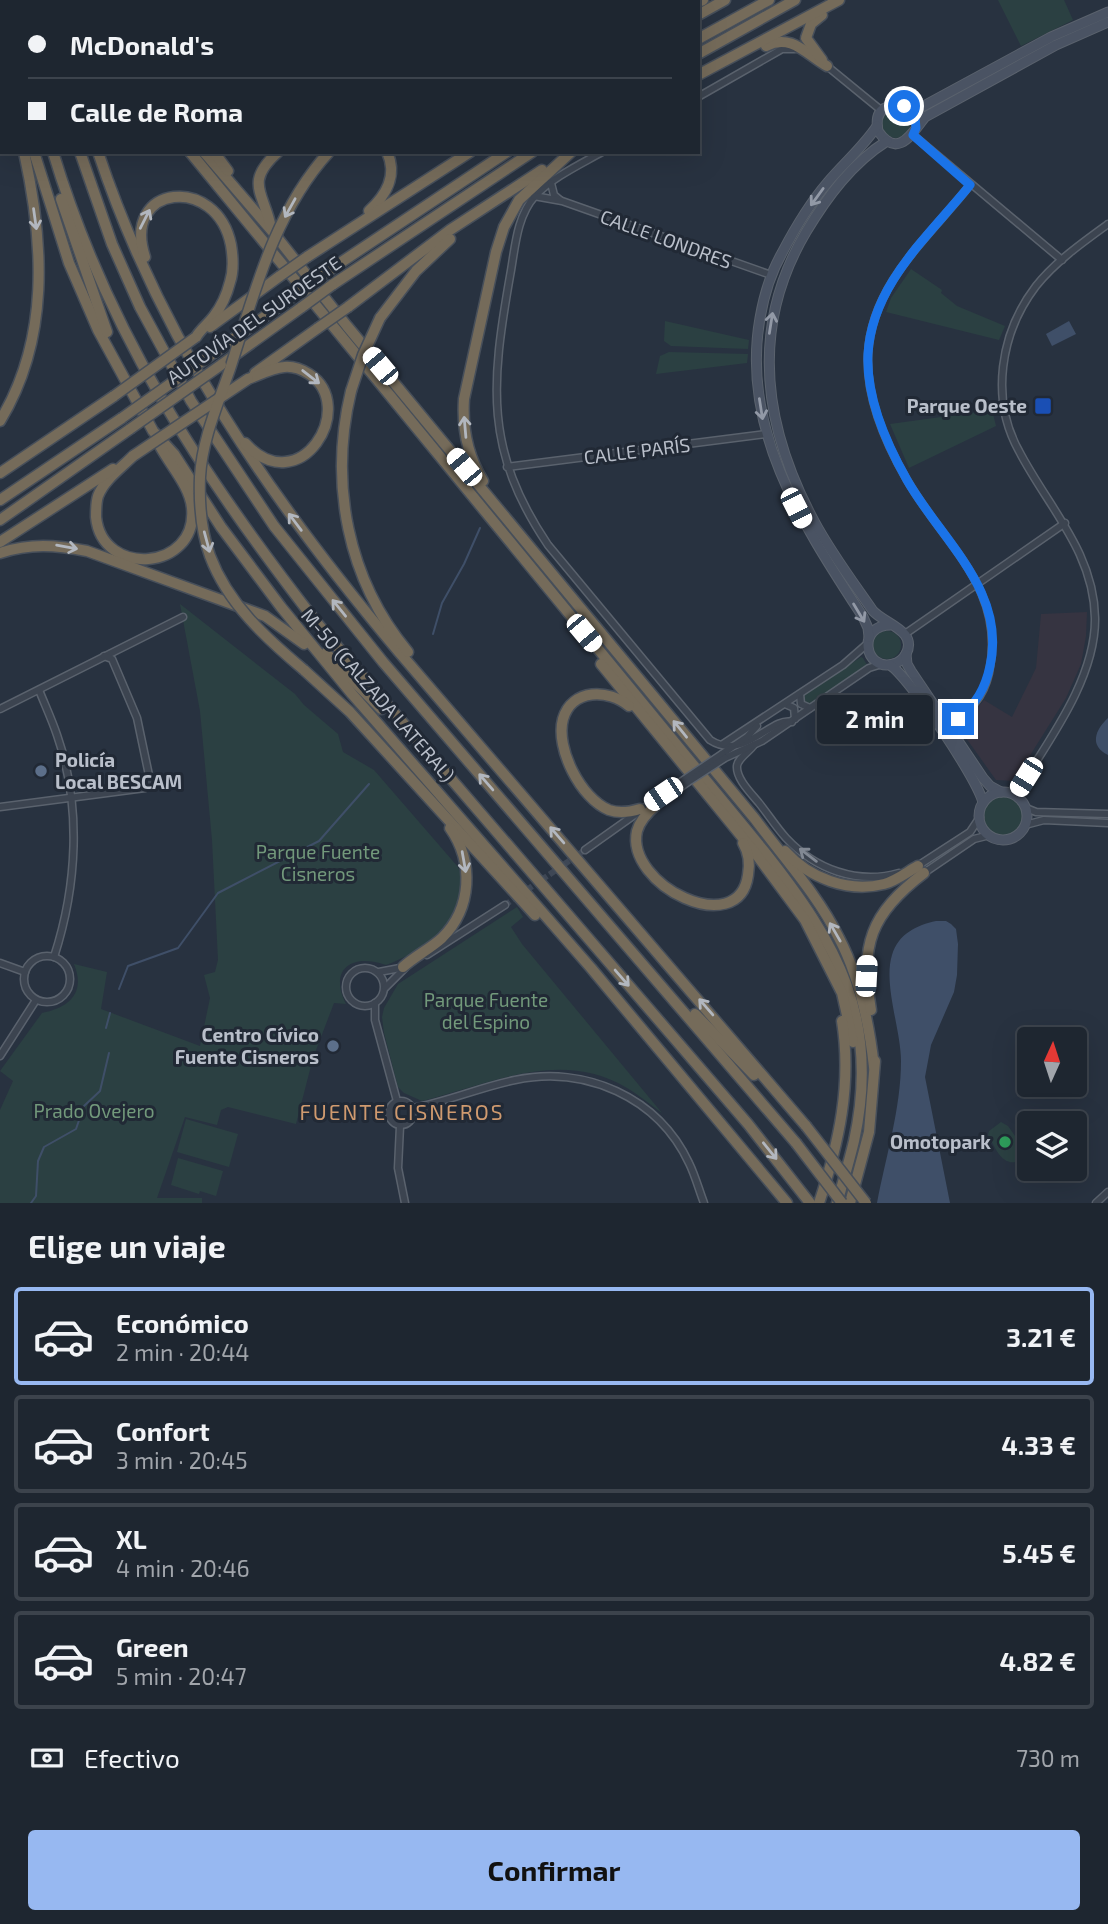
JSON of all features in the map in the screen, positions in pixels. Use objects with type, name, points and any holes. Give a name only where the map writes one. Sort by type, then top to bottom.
[{"type":"highway","points":[[700,14],[724,0]]},
{"type":"highway","points":[[700,37],[769,0]]},
{"type":"highway","points":[[700,53],[795,0]]},
{"type":"highway","points":[[700,74],[840,0]]},
{"type":"highway","points":[[827,66],[806,38],[807,30],[840,0]]},
{"type":"highway","points":[[721,63],[746,56],[778,41],[796,44],[827,66]]},
{"type":"highway","points":[[0,421],[20,381],[32,344],[37,310],[39,248],[24,154]]},
{"type":"highway","name":"M-50 (CALZADA LATERAL)","points":[[35,154],[69,263],[98,330],[153,431],[174,454],[221,527],[281,607],[352,694],[573,947],[787,1203]]},
{"type":"highway","points":[[51,154],[80,258],[104,325],[139,397],[174,454]]},
{"type":"highway","points":[[51,154],[117,319],[136,357],[187,443],[253,540],[317,624],[748,1124],[810,1203]]},
{"type":"highway","points":[[81,154],[113,244],[152,330],[215,440],[274,526],[383,662],[796,1143],[840,1203]]},
{"type":"highway","points":[[99,154],[129,236],[172,328],[250,459],[350,593],[797,1115],[866,1203]]},
{"type":"highway","points":[[192,154],[501,534],[747,830],[809,911],[833,950],[846,980],[861,1049],[860,1094],[854,1139],[840,1203]]},
{"type":"highway","points":[[206,154],[755,819],[818,904],[839,936],[856,978],[865,1011],[874,1067]]},
{"type":"highway","points":[[215,154],[257,214]]},
{"type":"highway","points":[[272,231],[261,202],[259,178],[263,168],[276,154]]},
{"type":"highway","points":[[328,154],[292,204],[274,239],[206,439],[200,477],[203,530],[210,555],[238,606],[266,638],[350,712],[649,1039]]},
{"type":"highway","points":[[356,225],[382,199],[388,188],[392,169],[388,154]]},
{"type":"highway","points":[[0,473],[114,396],[307,257],[467,154]]},
{"type":"highway","name":"AUTOVÍA DEL SUROESTE","points":[[0,500],[122,418],[325,273],[504,154]]},
{"type":"highway","name":"AUTOVÍA DEL SUROESTE","points":[[0,520],[332,285],[529,154]]},
{"type":"highway","points":[[0,542],[248,379],[450,230],[567,154]]},
{"type":"highway","points":[[548,567],[531,541],[482,480],[466,439],[463,413],[473,355],[504,227],[519,200],[568,154]]},
{"type":"highway","points":[[172,328],[165,304],[144,257],[139,234],[141,224],[151,207],[169,197],[183,195],[207,204],[218,215],[230,240],[233,257],[230,285],[221,305],[196,337]]},
{"type":"highway","points":[[488,206],[416,271],[380,318],[363,355],[344,418],[341,480],[344,513],[352,548],[365,584],[405,648],[488,748],[508,778]]},
{"type":"highway","points":[[225,420],[256,454],[275,462],[295,461],[308,454],[320,440],[327,421],[328,405],[326,394],[313,377],[298,368],[281,367],[248,379]]},
{"type":"highway","points":[[134,456],[105,484],[97,497],[97,526],[113,549],[128,557],[144,560],[157,558],[175,550],[186,538],[192,523],[192,507],[183,484],[153,431]]},
{"type":"highway","points":[[501,534],[642,717],[805,920],[842,993],[855,1047],[860,1094]]},
{"type":"highway","points":[[0,553],[33,545],[59,545],[87,551],[265,616],[294,635],[352,694]]},
{"type":"highway","points":[[281,607],[401,730],[429,754]]},
{"type":"highway","points":[[640,809],[622,813],[608,810],[595,802],[574,775],[562,735],[563,719],[570,707],[590,694],[605,693],[620,698],[642,717]]},
{"type":"highway","points":[[350,712],[363,731],[443,819],[463,853],[467,882],[459,914],[442,938],[408,965]]},
{"type":"highway","points":[[656,805],[638,829],[639,853],[650,872],[668,889],[687,900],[708,905],[726,903],[740,894],[747,882],[750,865],[746,849],[737,832]]},
{"type":"highway","points":[[755,819],[791,857],[806,869],[834,883],[860,886],[884,884],[921,870]]},
{"type":"highway","points":[[850,1203],[869,1132],[877,1041],[866,976],[867,951],[875,926],[888,906],[921,870]]},
{"type":"highway","points":[[819,1203],[838,1140],[846,1093],[846,1047],[829,963]]},
{"type":"highway","points":[[652,973],[797,1115]]},
{"type":"street","points":[[983,803],[976,783],[904,676],[873,659],[868,628],[863,617],[800,517],[781,476],[766,434],[759,400],[756,352],[763,303],[771,275],[782,252],[814,201],[841,167],[864,145],[877,126],[882,111],[892,105],[920,108],[1052,37],[1108,12]]},
{"type":"street","points":[[877,126],[880,135],[887,141],[904,142],[925,117],[1056,46],[1108,22]]},
{"type":"street","points":[[700,96],[782,50],[793,48],[809,55]]},
{"type":"street","points":[[827,66],[882,111]]},
{"type":"street","points":[[904,106],[915,117],[915,132],[970,185],[1062,260]]},
{"type":"street","points":[[887,141],[870,151],[834,191],[800,242],[774,306],[768,353],[774,416],[782,445],[803,497],[821,532],[873,611],[880,619],[905,634],[908,640],[907,664],[990,786],[1015,795],[1026,808],[1037,812],[1108,814]]},
{"type":"street","points":[[599,154],[534,196],[519,225],[496,372],[497,419],[507,467],[531,520],[548,545],[712,741],[736,744],[763,734],[782,721],[794,720]]},
{"type":"street","points":[[551,183],[554,195],[562,201]]},
{"type":"street","points":[[947,724],[958,719],[976,704],[986,684],[994,651],[993,630],[987,603],[977,584],[907,480],[894,454],[878,415],[870,380],[868,354],[879,305],[888,288],[917,247],[970,185]]},
{"type":"street","name":"CALLE LONDRES","points":[[534,196],[562,201],[771,275]]},
{"type":"street","points":[[1015,795],[1078,689],[1091,651],[1095,620],[1089,578],[1080,552],[1065,523],[1018,451],[1003,412],[1002,377],[1007,345],[1017,318],[1036,286],[1062,260],[1108,224]]},
{"type":"street","name":"CALLE PARÍS","points":[[507,467],[766,434]]},
{"type":"street","points":[[905,634],[1065,523]]},
{"type":"street","points":[[0,709],[183,618]]},
{"type":"street","points":[[721,744],[852,658],[878,627],[892,625]]},
{"type":"street","points":[[723,756],[754,745],[869,668],[897,663],[906,654]]},
{"type":"street","points":[[0,807],[145,788],[150,780],[137,718],[112,659],[104,656]]},
{"type":"street","points":[[39,690],[58,737],[72,798],[74,845],[68,907],[54,957]]},
{"type":"street","points":[[800,694],[801,704],[810,708]]},
{"type":"street","points":[[785,704],[794,708],[794,720]]},
{"type":"street","points":[[585,850],[640,809],[723,756],[772,713]]},
{"type":"street","points":[[754,745],[738,764],[737,770],[743,781],[787,839],[820,865],[839,874],[863,878],[921,870],[974,839],[990,835],[1010,838],[1025,825],[1026,808]]},
{"type":"street","points":[[625,822],[656,805],[687,780]]},
{"type":"street","points":[[921,870],[970,832],[983,803],[991,795],[1001,792]]},
{"type":"street","points":[[979,817],[990,835]]},
{"type":"street","points":[[1025,825],[1044,820],[1108,823]]},
{"type":"street","points":[[362,1006],[375,1003],[382,997],[393,978],[408,965],[448,944],[505,905]]},
{"type":"street","points":[[54,957],[69,971],[67,991],[51,1003],[36,1000],[25,988],[24,972],[33,960],[54,957]]},
{"type":"street","points":[[0,963],[24,972]]},
{"type":"street","points":[[375,1020],[362,1006],[349,998],[346,988],[348,978],[355,970],[364,967],[379,972],[408,965]]},
{"type":"street","points":[[379,972],[385,988]]},
{"type":"street","points":[[0,1056],[36,1000]]},
{"type":"street","points":[[375,1003],[375,1020],[397,1101]]},
{"type":"street","points":[[412,1108],[514,1080],[560,1075],[592,1081],[618,1090],[659,1119],[689,1162],[704,1203]]},
{"type":"street","points":[[397,1101],[405,1102],[412,1108],[411,1120],[400,1126],[392,1123],[388,1116],[389,1108],[397,1101]]},
{"type":"street","points":[[400,1126],[398,1168],[405,1203]]},
{"type":"street","points":[[1096,1203],[1108,1192]]},
{"type":"shaded area","points":[[1087,612],[1081,664],[1066,698],[1014,781],[996,780],[961,731],[962,726],[984,700],[1012,717],[1036,668],[1041,614]]},
{"type":"green space","points":[[998,0],[1064,0],[1073,20],[1021,46]]},
{"type":"green space","points":[[896,110],[906,114],[910,124],[906,134],[896,138],[886,134],[882,124],[886,114]]},
{"type":"green space","points":[[911,269],[942,290],[941,293],[957,306],[1005,326],[999,340],[886,312],[891,298]]},
{"type":"green space","points":[[665,321],[749,340],[748,349],[671,346],[664,341]]},
{"type":"green space","points":[[669,352],[748,354],[747,363],[656,374],[660,356]]},
{"type":"green space","points":[[992,410],[996,426],[909,468],[890,424]]},
{"type":"green space","name":"Parque Fuente Cisneros","points":[[180,604],[295,694],[338,734],[343,752],[374,770],[458,867],[461,880],[457,902],[444,927],[412,953],[386,965],[363,961],[347,966],[340,981],[346,1004],[334,1003],[313,1058],[296,1124],[228,1107],[221,1110],[217,1125],[185,1117],[157,1198],[202,1198],[202,1203],[0,1203],[0,1110],[13,1081],[0,1071],[42,1013],[52,1011],[73,998],[78,983],[74,964],[107,972],[101,1009],[200,1046],[210,998],[204,975],[215,972],[218,960],[212,840],[200,711]]},
{"type":"green space","points":[[887,631],[897,635],[901,645],[897,655],[887,659],[877,655],[873,645],[877,635]]},
{"type":"green space","points":[[861,657],[867,665],[810,704],[803,702],[805,695]]},
{"type":"green space","points":[[1003,797],[1017,802],[1022,816],[1017,830],[1003,835],[989,830],[984,816],[989,802]]},
{"type":"green space","name":"Parque Fuente del Espino","points":[[517,907],[523,917],[511,927],[522,944],[662,1113],[627,1088],[602,1076],[576,1071],[525,1073],[422,1101],[404,1093],[398,1087],[382,1017],[384,1008],[398,984]]},
{"type":"green space","points":[[186,1119],[238,1134],[229,1167],[177,1152]]},
{"type":"green space","name":"Omotopark","points":[[1001,1122],[1008,1126],[1017,1139],[1017,1163],[1002,1158],[988,1135],[989,1131]]},
{"type":"green space","points":[[178,1158],[223,1171],[216,1196],[171,1185]]},
{"type":"water","points":[[1069,321],[1076,334],[1052,346],[1046,334]]},
{"type":"water","points":[[1108,718],[1108,755],[1098,747],[1096,738]]},
{"type":"water","points":[[936,921],[946,921],[956,929],[958,944],[954,992],[931,1045],[925,1077],[950,1203],[877,1203],[896,1114],[900,1079],[900,1049],[890,979],[892,955],[899,941],[909,932]]},
{"type":"waterway","points":[[433,634],[442,603],[480,528]]},
{"type":"waterway","points":[[119,989],[128,966],[178,948],[218,893],[319,841],[369,784]]},
{"type":"waterway","points":[[106,1028],[110,1013]]},
{"type":"waterway","points":[[31,1203],[36,1196],[38,1161],[44,1147],[76,1129],[84,1106],[100,1091],[109,1053]]},
{"type":"tunnel","points":[[505,905],[585,850]]},
{"type":"place","name":"Parque Oeste","points":[[1043,406]]},
{"type":"place","name":"Policía Local BESCAM","points":[[41,771]]},
{"type":"place","name":"Centro Cívico Fuente Cisneros","points":[[333,1046]]},
{"type":"place","name":"Omotopark","points":[[1005,1142]]},
{"type":"district","name":"FUENTE CISNEROS","points":[[402,1113]]},
{"type":"route","points":[[904,106],[909,108],[915,117],[916,128],[913,135],[970,185],[917,247],[888,288],[879,305],[868,354],[870,380],[878,415],[894,454],[907,480],[987,603],[994,651],[986,684],[976,704],[958,719]]},
{"type":"park label","name":"Prado Ovejero","points":[[94,1111]]}]
